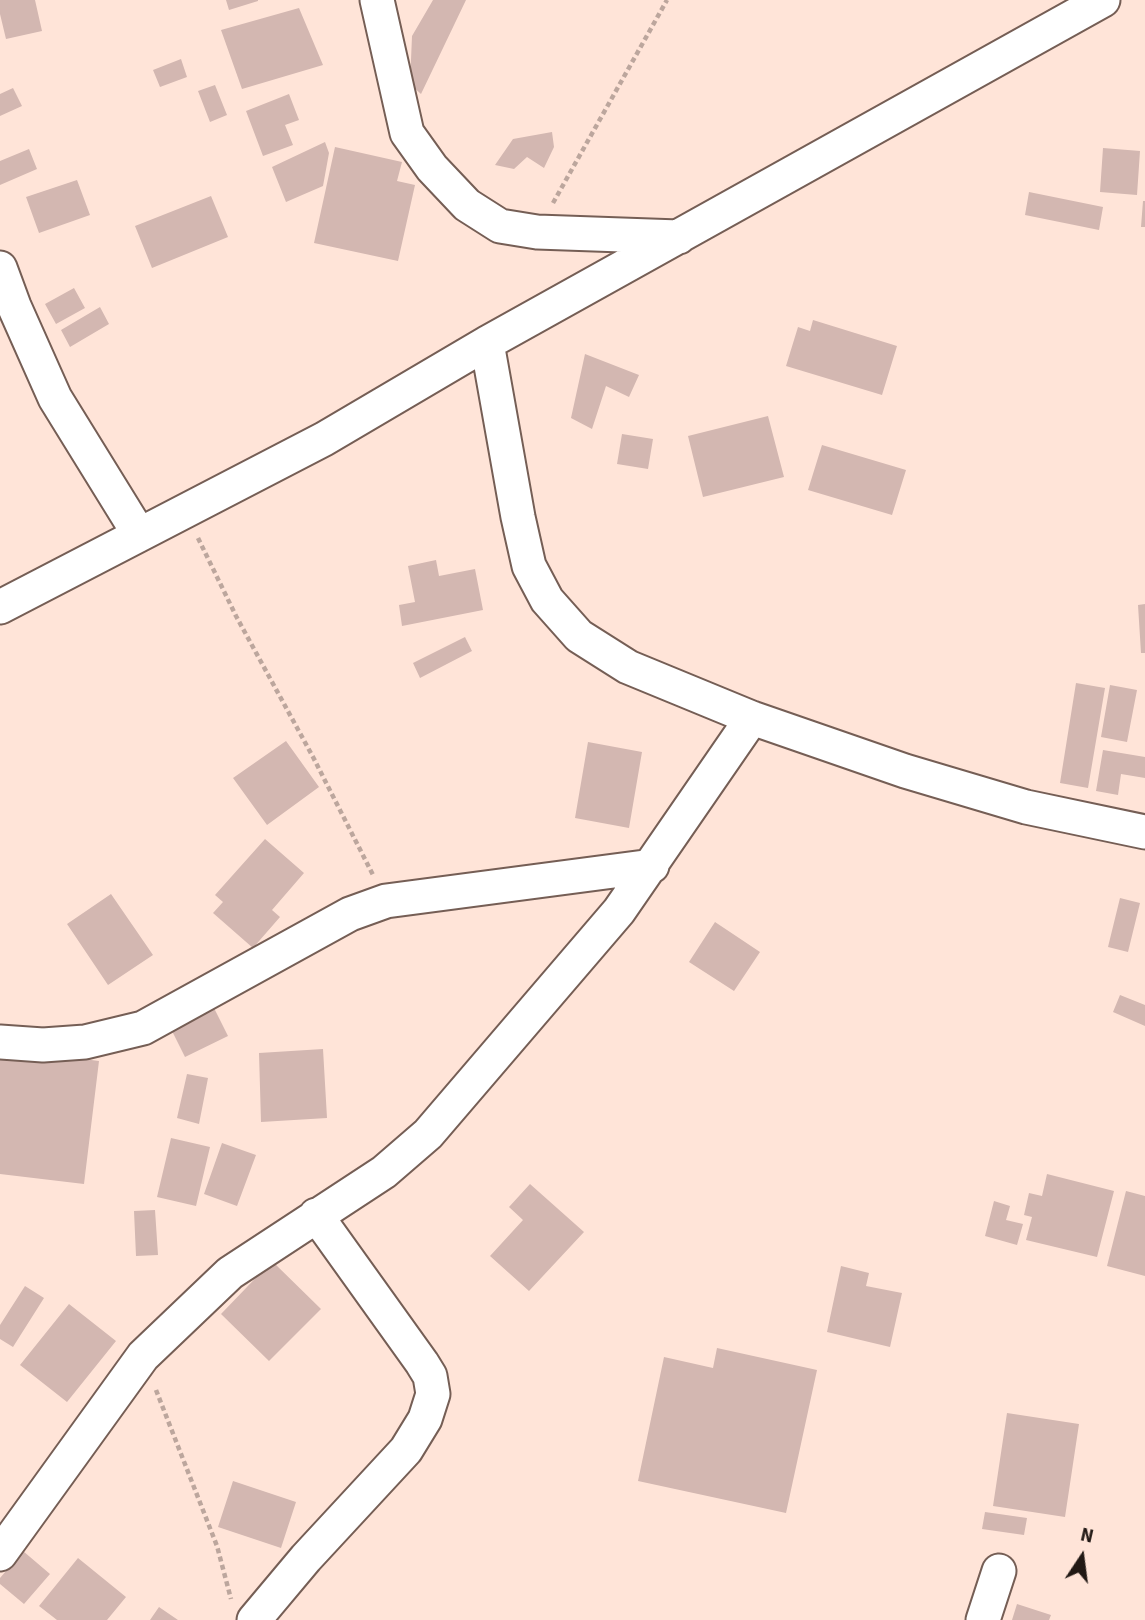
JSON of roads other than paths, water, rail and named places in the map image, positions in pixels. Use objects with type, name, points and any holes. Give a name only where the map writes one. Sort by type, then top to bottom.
[{"type":"street","points":[[377,0],[407,133],[432,168],[467,205],[500,226],[537,232],[680,237]]},
{"type":"street","points":[[0,607],[324,439],[487,343],[680,237],[1046,16],[1103,0]]},
{"type":"street","points":[[0,268],[55,397],[139,534]]},
{"type":"street","points":[[487,343],[529,566],[547,600],[579,636],[628,667],[752,718],[905,771],[1026,807],[1145,832]]},
{"type":"street","points":[[0,1554],[143,1356],[230,1273],[384,1172],[428,1134],[619,911],[752,718]]},
{"type":"street","points":[[0,1042],[43,1045],[85,1042],[144,1028],[350,914],[386,901],[652,866]]},
{"type":"street","points":[[244,1614],[306,1558],[406,1450],[425,1419],[433,1394],[430,1376],[422,1363],[316,1215]]},
{"type":"street","points":[[983,1620],[999,1571]]}]
